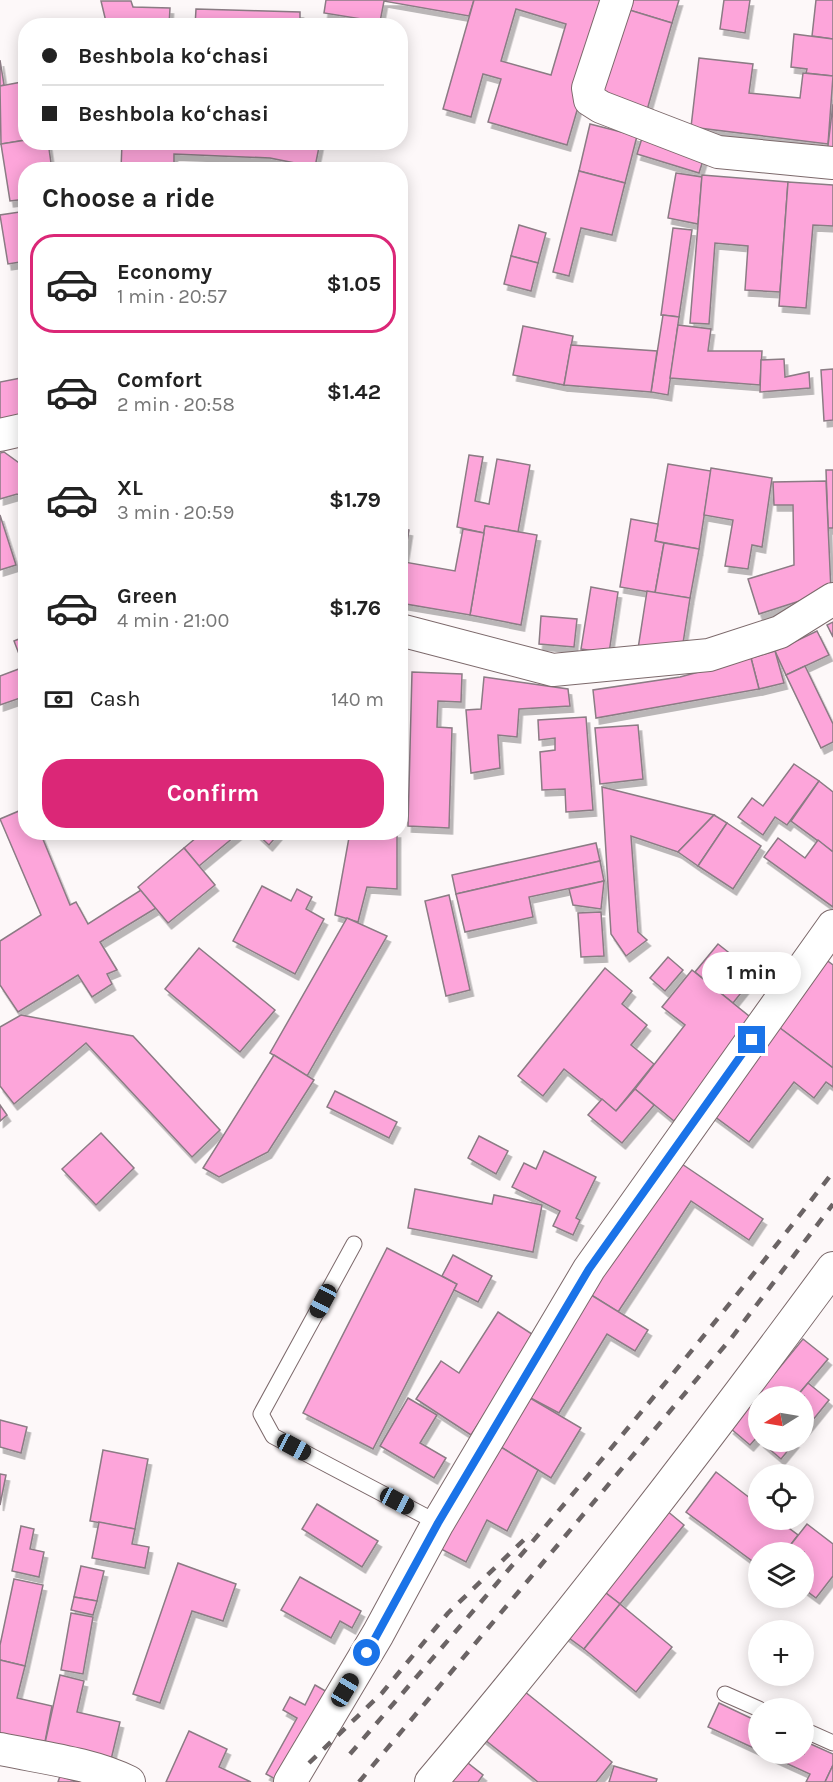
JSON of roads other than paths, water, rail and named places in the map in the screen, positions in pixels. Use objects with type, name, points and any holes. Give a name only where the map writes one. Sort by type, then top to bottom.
[{"type":"street","points":[[617,0],[588,88],[590,100],[601,107],[718,152],[833,163]]},
{"type":"street","points":[[0,435],[18,431]]},
{"type":"street","points":[[408,632],[552,670],[709,655],[780,632],[833,599]]},
{"type":"street","points":[[290,1782],[378,1634],[438,1523],[589,1269],[833,926]]},
{"type":"street","points":[[431,1782],[529,1667],[707,1438],[833,1268]]},
{"type":"street","points":[[0,1749],[74,1764],[115,1775],[129,1782]]},
{"type":"lane","points":[[354,1244],[261,1414],[273,1436],[438,1523]]},
{"type":"lane","points":[[725,1694],[748,1704]]},
{"type":"lane","points":[[814,1734],[833,1743]]},
{"type":"railway","points":[[350,1754],[656,1394],[833,1172]]},
{"type":"railway","points":[[359,1782],[733,1336],[833,1204]]},
{"type":"railway","points":[[309,1763],[382,1693],[448,1613],[531,1533]]}]
